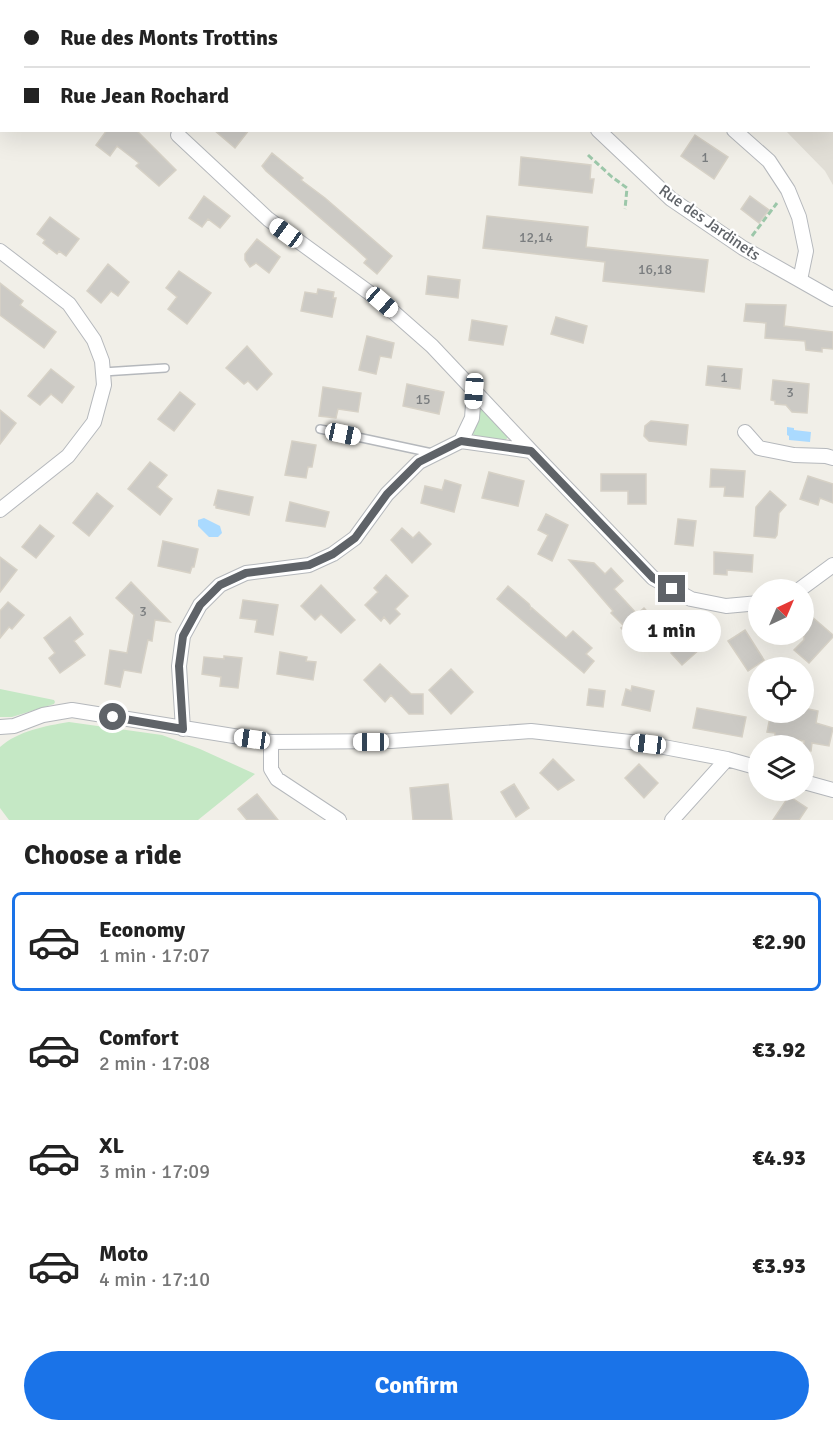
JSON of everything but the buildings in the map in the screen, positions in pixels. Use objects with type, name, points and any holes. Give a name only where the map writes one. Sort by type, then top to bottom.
[{"type":"street","name":"Rue des Jardinets","points":[[600,132],[671,199],[743,248],[833,299]]},
{"type":"street","points":[[736,132],[769,160],[788,190],[799,217],[806,251],[800,280]]},
{"type":"street","points":[[178,135],[268,219],[390,309],[432,346],[653,578],[691,599],[726,606],[748,604]]},
{"type":"street","points":[[0,251],[69,304],[94,340],[102,361],[104,385],[94,422],[69,456],[0,510]]},
{"type":"street","points":[[461,441],[472,418],[474,391]]},
{"type":"street","points":[[745,432],[759,448],[794,455],[833,458]]},
{"type":"street","points":[[183,729],[179,666],[183,636],[200,605],[220,585],[246,573],[309,565],[333,554],[355,538],[403,476],[419,462],[461,441],[531,451]]},
{"type":"street","points":[[814,579],[833,565]]},
{"type":"street","points":[[0,727],[15,726],[43,715],[72,710],[271,742],[392,741],[531,731],[648,744],[748,765]]},
{"type":"street","points":[[271,742],[271,769],[277,779],[333,819]]},
{"type":"street","points":[[672,820],[728,759]]},
{"type":"street","points":[[814,785],[833,790]]},
{"type":"lane","points":[[103,372],[165,368]]},
{"type":"lane","points":[[320,429],[435,453]]},
{"type":"path","points":[[588,154],[627,188],[625,209]]},
{"type":"path","points":[[761,224],[788,190]]},
{"type":"shaded area","points":[[787,132],[833,132],[833,185],[825,171]]},
{"type":"green space","points":[[482,410],[508,437],[505,441],[474,437],[472,430],[479,411]]},
{"type":"green space","points":[[0,689],[55,702],[12,717],[0,717]]},
{"type":"green space","points":[[69,722],[162,735],[255,774],[198,820],[9,820],[0,808],[0,747],[23,733]]},
{"type":"water","points":[[787,427],[811,432],[810,442],[789,440]]},
{"type":"water","points":[[204,518],[220,526],[222,533],[218,537],[209,537],[198,526],[198,520]]},
{"type":"route","points":[[113,717],[183,729],[179,666],[183,636],[200,605],[220,585],[246,573],[309,565],[333,554],[355,538],[403,476],[419,462],[461,441],[531,451],[653,578],[672,589]]}]
